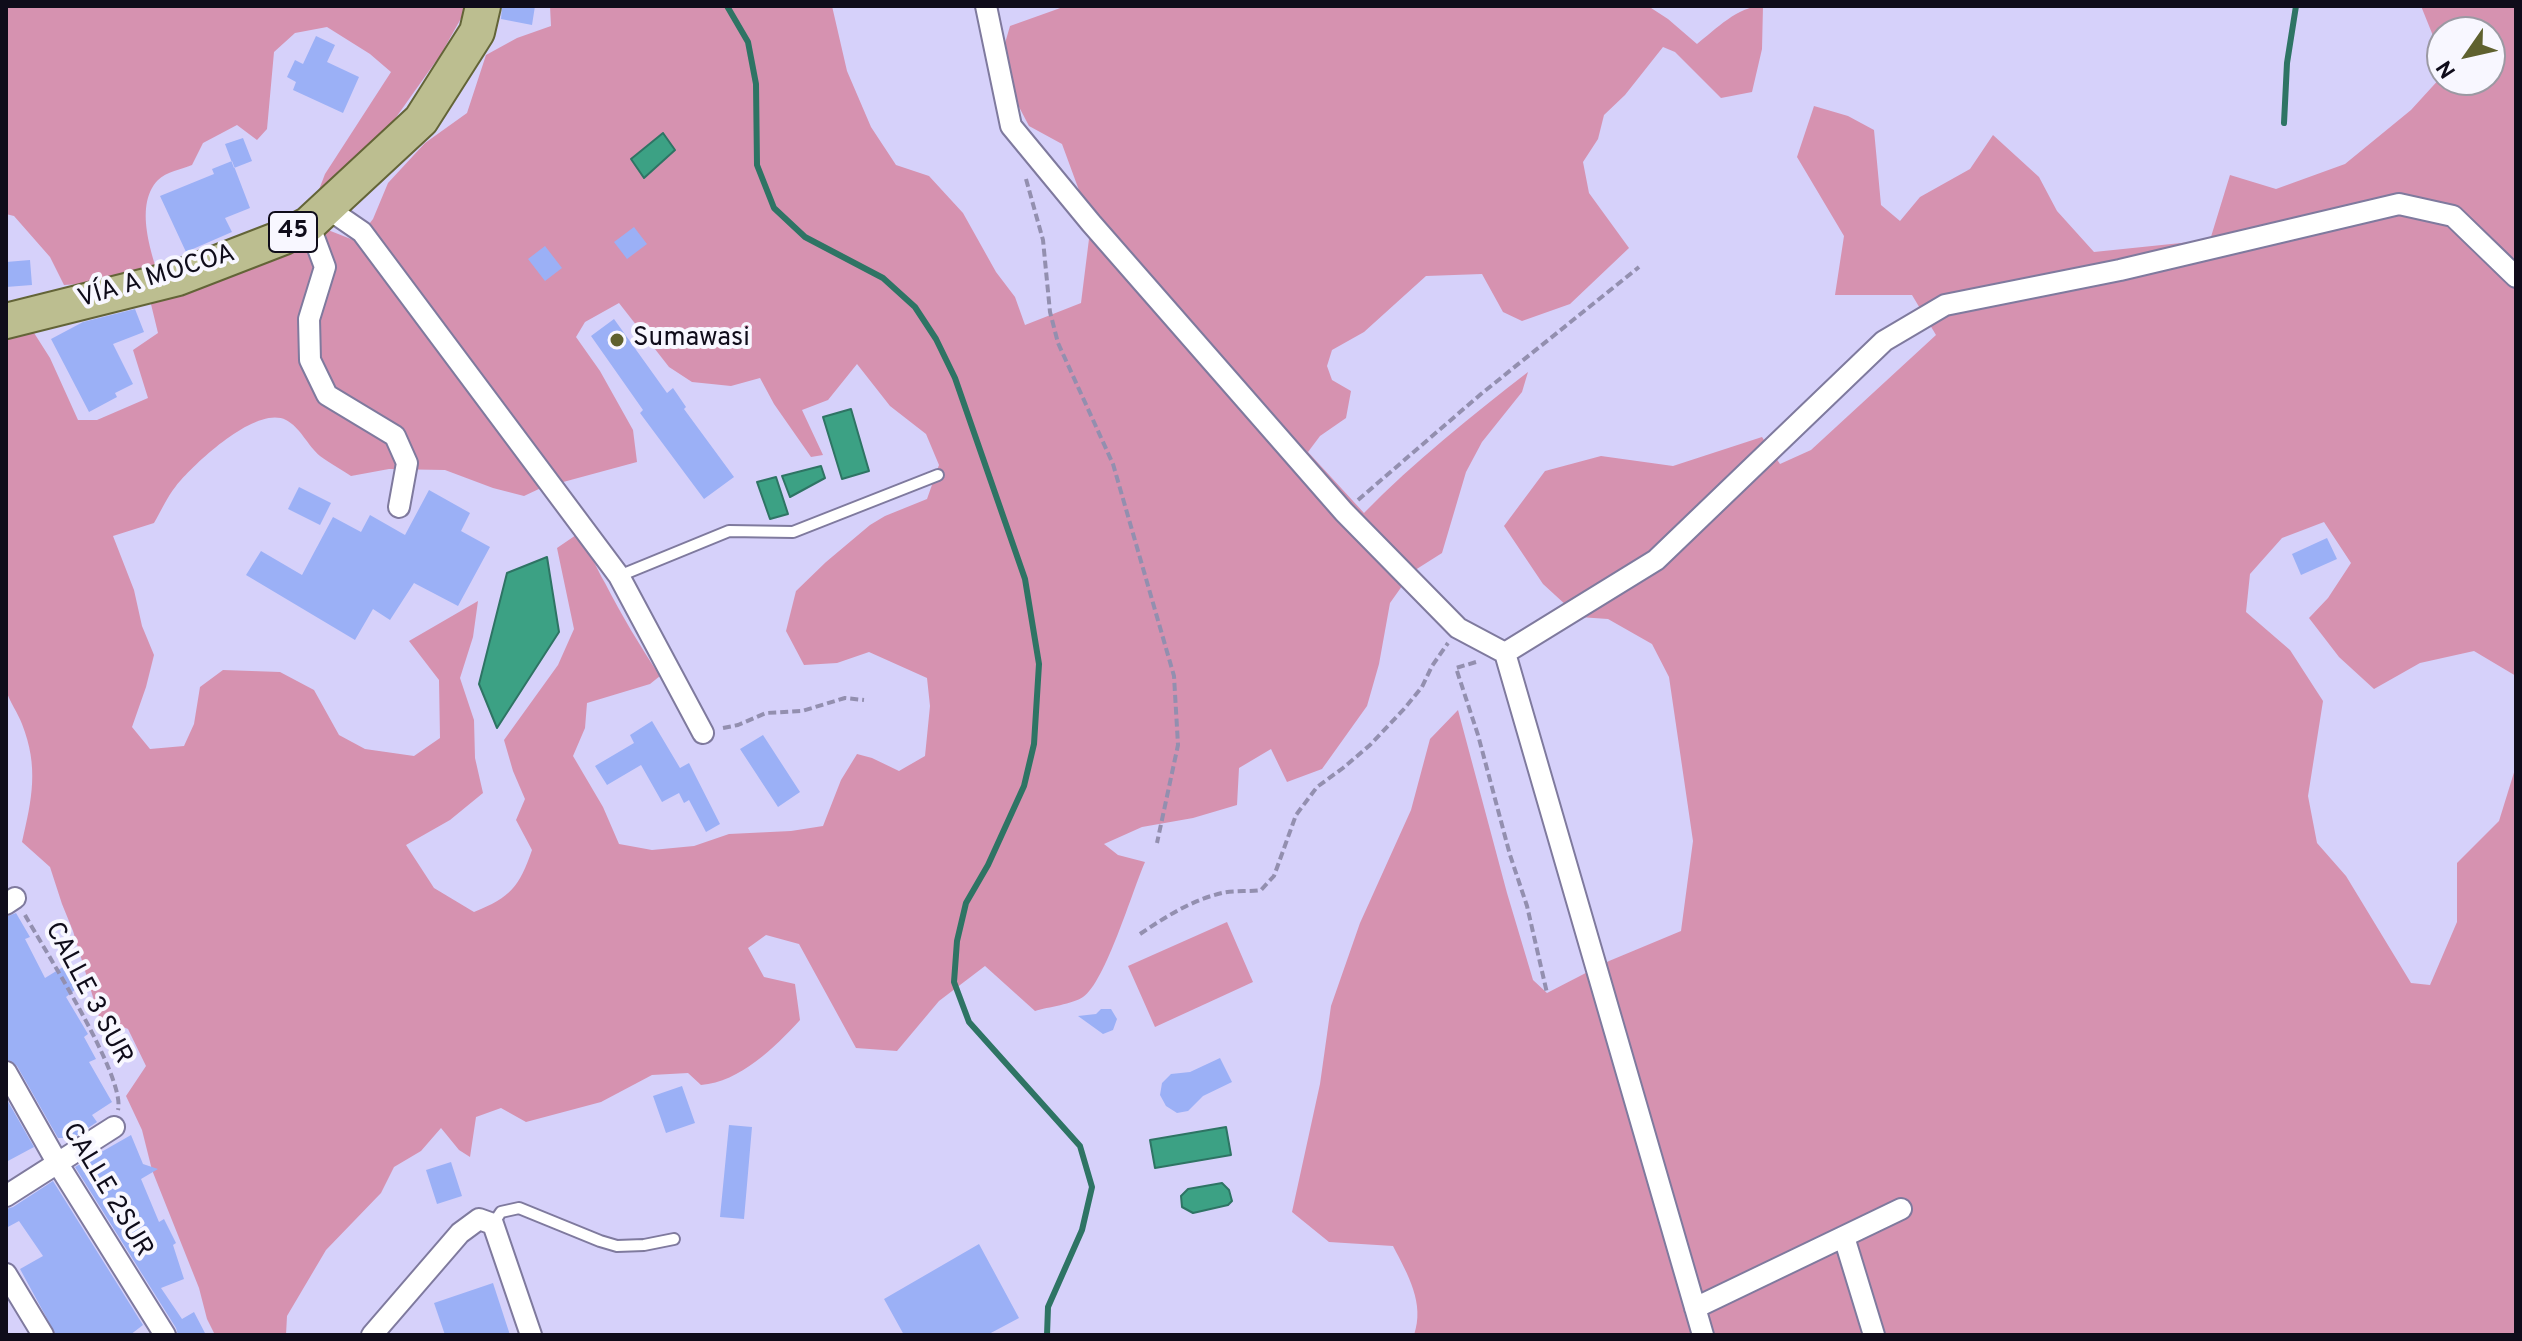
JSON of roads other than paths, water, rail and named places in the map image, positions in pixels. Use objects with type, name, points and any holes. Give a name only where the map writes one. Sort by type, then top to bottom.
[{"type":"main road","name":"VÍA A MOCOA","points":[[6,321],[178,278],[284,237],[318,216],[421,120],[477,32],[483,6]]},
{"type":"street","points":[[986,6],[1011,126],[1101,234],[1344,512],[1458,628],[1505,653],[1703,1335]]},
{"type":"street","points":[[1505,653],[1656,560],[1884,341],[1945,305],[2120,270],[2399,204],[2453,216],[2516,277]]},
{"type":"street","points":[[399,507],[407,463],[395,436],[327,395],[310,360],[309,319],[325,267],[318,216],[362,232],[619,576],[703,733]]},
{"type":"street","name":"CALLE 2SUR","points":[[6,1072],[58,1164],[163,1334]]},
{"type":"street","points":[[6,1196],[114,1127]]},
{"type":"street","points":[[1695,1308],[1901,1209]]},
{"type":"street","points":[[372,1335],[460,1233],[479,1219],[493,1224],[531,1335]]},
{"type":"street","points":[[1844,1237],[1874,1335]]},
{"type":"street","points":[[6,1274],[12,1299],[43,1335]]},
{"type":"lane","points":[[619,576],[729,531],[793,532],[938,475]]},
{"type":"lane","points":[[493,1224],[501,1212],[519,1208],[617,1246],[674,1239]]},
{"type":"waterway","points":[[727,6],[748,42],[756,84],[757,165],[774,208],[805,237],[883,278],[915,307],[936,339],[955,378],[1025,579],[1039,664],[1034,744],[1024,786],[988,865],[966,903],[957,941],[954,982],[969,1022],[1080,1146],[1092,1187],[1082,1230],[1048,1307],[1047,1335]]},
{"type":"waterway","points":[[2284,123],[2287,63],[2296,6]]},
{"type":"place","name":"Sumawasi","points":[[617,340]]}]
